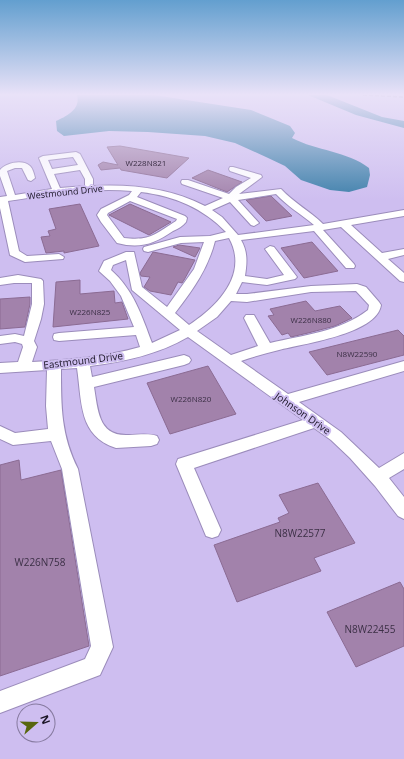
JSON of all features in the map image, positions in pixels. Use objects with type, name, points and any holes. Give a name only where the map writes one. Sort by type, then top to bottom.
[{"type":"street","points":[[58,191],[43,158],[76,154],[89,179],[89,188]]},
{"type":"street","points":[[31,178],[26,166],[14,166],[4,170],[3,172],[5,199],[14,253],[25,259],[59,257]]},
{"type":"street","points":[[49,172],[83,167]]},
{"type":"street","points":[[231,198],[239,189],[258,177],[233,169]]},
{"type":"street","points":[[185,182],[231,198],[254,223]]},
{"type":"street","name":"Westmound Drive","points":[[5,199],[89,188],[113,187],[139,189],[172,196],[206,210],[222,221],[234,236]]},
{"type":"street","points":[[130,198],[182,218],[182,222],[156,239],[140,243],[121,241],[104,220],[102,215],[104,211],[130,198],[139,189]]},
{"type":"street","points":[[206,210],[231,198],[278,191],[288,201],[306,213],[350,266]]},
{"type":"street","points":[[147,350],[131,303],[112,277],[105,272],[108,263],[130,254],[180,240],[210,239],[318,228],[404,213]]},
{"type":"street","points":[[343,223],[404,279]]},
{"type":"street","name":"Eastmound Drive","points":[[1,371],[23,367],[83,362],[147,350],[188,330],[217,309],[228,297],[238,278],[242,257],[234,236]]},
{"type":"street","points":[[168,314],[189,287],[207,255],[210,239]]},
{"type":"street","points":[[238,278],[267,282],[290,277],[270,249]]},
{"type":"street","points":[[380,257],[404,252]]},
{"type":"street","name":"Johnson Drive","points":[[130,254],[136,288],[188,330],[354,451],[378,476],[404,511]]},
{"type":"street","points":[[0,282],[27,278],[38,281],[40,290],[34,325],[28,341],[30,347],[23,367]]},
{"type":"street","points":[[228,297],[247,298],[311,289],[357,287],[362,289],[375,305],[374,311],[358,324],[230,360]]},
{"type":"street","points":[[250,318],[266,349]]},
{"type":"street","points":[[59,337],[141,330]]},
{"type":"street","points":[[0,340],[15,338],[28,341]]},
{"type":"street","points":[[86,384],[184,360]]},
{"type":"street","points":[[83,362],[92,421],[98,430],[116,442],[151,440]]},
{"type":"street","points":[[0,702],[92,667],[102,647],[70,469],[59,445],[53,411],[54,365]]},
{"type":"street","points":[[286,400],[404,366]]},
{"type":"street","points":[[212,530],[184,464],[316,422]]},
{"type":"street","points":[[0,432],[13,439],[57,434]]},
{"type":"street","points":[[378,476],[394,468],[404,460]]},
{"type":"water","points":[[293,130],[295,133],[292,138],[311,146],[342,154],[360,162],[369,168],[370,175],[367,187],[349,192],[330,190],[301,180],[285,166],[235,143],[205,136],[109,131],[64,136],[57,131]]},
{"type":"building","points":[[120,146],[189,158],[167,178],[121,170],[120,168],[101,170],[98,165],[103,162],[118,165],[107,147]]},
{"type":"building","points":[[208,170],[242,182],[227,192],[192,178]]},
{"type":"building","points":[[271,196],[292,216],[266,221],[246,200]]},
{"type":"building","points":[[80,204],[99,246],[64,253],[64,251],[46,253],[41,237],[50,236],[48,231],[56,229],[49,209]]},
{"type":"building","points":[[130,204],[171,222],[149,235],[109,215]]},
{"type":"building","points":[[312,242],[338,271],[304,278],[281,248]]},
{"type":"building","points":[[179,245],[200,248],[195,257],[173,247]]},
{"type":"building","points":[[153,252],[195,260],[182,283],[178,282],[171,295],[150,291],[144,287],[150,277],[141,276],[140,273]]},
{"type":"building","points":[[80,280],[80,294],[114,291],[115,303],[122,302],[128,319],[53,327],[56,282]]},
{"type":"building","points":[[30,297],[25,327],[0,329],[0,299]]},
{"type":"building","points":[[306,301],[315,311],[340,306],[352,318],[335,326],[308,333],[291,337],[288,333],[282,335],[268,316],[274,315],[270,309]]},
{"type":"building","points":[[398,330],[404,336],[404,355],[327,375],[309,352]]},
{"type":"building","points":[[208,366],[236,414],[170,434],[147,383]]},
{"type":"building","points":[[19,460],[21,480],[61,470],[89,646],[0,676],[0,465]]},
{"type":"building","points":[[318,483],[355,543],[314,558],[321,571],[237,602],[214,545],[280,522],[278,518],[289,513],[279,495]]},
{"type":"building","points":[[400,582],[404,589],[404,646],[356,667],[327,612]]}]
